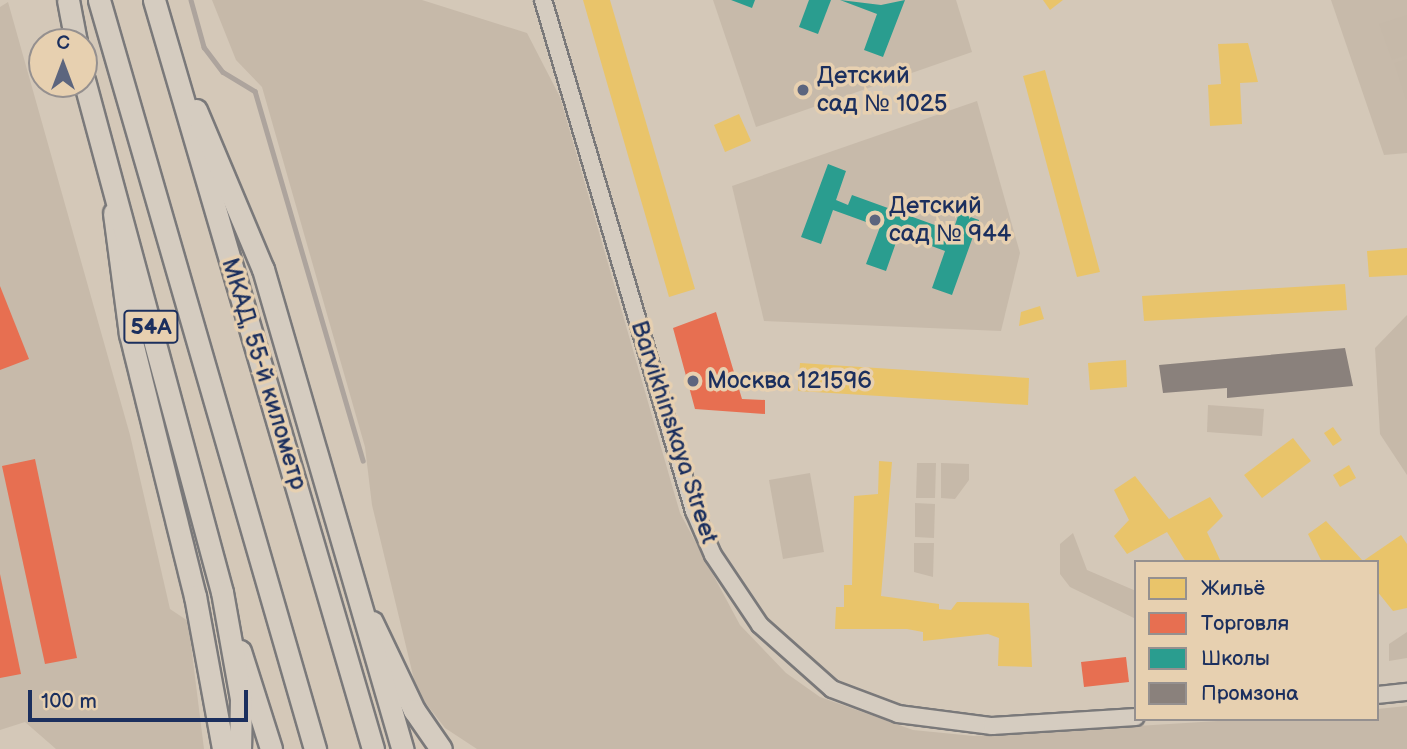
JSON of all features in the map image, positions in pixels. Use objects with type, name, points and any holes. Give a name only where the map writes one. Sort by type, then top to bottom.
[{"type":"main road","points":[[68,0],[73,28]]},
{"type":"main road","points":[[99,0],[315,749]]},
{"type":"main road","name":"МКАД, 55-й километр","points":[[154,0],[373,749]]},
{"type":"main road","points":[[169,54],[229,178],[263,269],[402,749]]},
{"type":"main road","name":"54А","points":[[88,98],[112,194],[222,592],[271,749]]},
{"type":"main road","points":[[112,194],[130,334],[195,596],[223,749]]},
{"type":"main road","points":[[355,583],[396,676],[441,749]]},
{"type":"main road","points":[[222,592],[241,699],[240,749]]},
{"type":"street","name":"Barvikhinskaya Street","points":[[543,0],[694,511],[713,555],[760,625],[832,689],[898,714],[992,726],[1134,717]]},
{"type":"street","points":[[1379,695],[1407,692]]},
{"type":"shaded area","points":[[212,0],[422,0],[527,33],[560,97],[680,513],[740,625],[786,673],[820,697],[913,730],[974,736],[1218,721],[1379,721],[1379,709],[1407,706],[1407,749],[477,749],[445,728],[417,692],[372,505],[365,447],[262,87],[236,60]]},
{"type":"shaded area","name":"Детский сад № 1025","points":[[713,0],[956,0],[972,52],[756,127]]},
{"type":"shaded area","points":[[1331,0],[1407,0],[1407,153],[1384,155]]},
{"type":"shaded area","points":[[8,2],[28,73],[28,98],[35,98],[130,435],[170,609],[188,621],[204,749],[56,749],[25,722],[0,730],[0,7]]},
{"type":"shaded area","points":[[1407,15],[1407,55],[1392,60],[1379,24]]},
{"type":"shaded area","points":[[1407,59],[1407,99],[1406,100],[1394,63]]},
{"type":"shaded area","name":"Детский сад № 944","points":[[977,101],[1020,253],[1001,331],[764,321],[732,186]]},
{"type":"shaded area","points":[[1407,315],[1407,475],[1380,434],[1375,348]]},
{"type":"shaded area","points":[[1208,405],[1264,409],[1262,436],[1207,432]]},
{"type":"shaded area","points":[[917,463],[936,463],[935,498],[916,498]]},
{"type":"shaded area","points":[[941,463],[969,464],[969,480],[955,499],[941,498]]},
{"type":"shaded area","points":[[810,473],[824,552],[783,559],[769,480]]},
{"type":"shaded area","points":[[915,503],[935,504],[934,538],[915,537]]},
{"type":"shaded area","points":[[1073,533],[1087,570],[1134,590],[1134,618],[1070,587],[1060,574],[1060,544]]},
{"type":"shaded area","points":[[914,543],[934,543],[933,577],[914,572]]},
{"type":"shaded area","points":[[1407,632],[1407,658],[1389,661],[1389,644]]},
{"type":"building: Жильё","points":[[583,0],[610,0],[695,289],[669,297]]},
{"type":"building: Жильё","points":[[1043,0],[1063,0],[1050,10]]},
{"type":"building: Жильё","points":[[1248,43],[1258,82],[1240,83],[1242,124],[1210,126],[1208,85],[1221,84],[1218,44]]},
{"type":"building: Жильё","points":[[1045,70],[1100,272],[1077,277],[1023,76]]},
{"type":"building: Жильё","points":[[739,114],[751,141],[725,152],[714,125]]},
{"type":"building: Жильё","points":[[1407,248],[1407,275],[1369,277],[1367,251]]},
{"type":"building: Жильё","points":[[1345,284],[1347,310],[1144,321],[1142,296]]},
{"type":"building: Жильё","points":[[1040,306],[1044,319],[1019,326],[1021,312]]},
{"type":"building: Жильё","points":[[1126,360],[1127,387],[1090,390],[1088,363]]},
{"type":"building: Жильё","points":[[800,363],[1029,378],[1028,405],[798,391]]},
{"type":"building: Жильё","points":[[1333,427],[1342,440],[1333,446],[1324,433]]},
{"type":"building: Жильё","points":[[1293,438],[1311,461],[1262,498],[1244,475]]},
{"type":"building: Жильё","points":[[879,461],[892,462],[881,596],[939,604],[939,609],[951,610],[957,602],[1029,603],[1032,667],[998,666],[999,638],[988,634],[923,641],[923,632],[907,629],[835,629],[836,607],[844,607],[844,585],[852,585],[854,496],[878,494]]},
{"type":"building: Жильё","points":[[1349,465],[1356,478],[1340,487],[1333,475]]},
{"type":"building: Жильё","points":[[1135,476],[1169,519],[1210,497],[1223,516],[1207,532],[1220,560],[1185,560],[1167,532],[1127,554],[1114,536],[1129,520],[1114,490]]},
{"type":"building: Жильё","points":[[1326,521],[1362,560],[1321,560],[1308,534]]},
{"type":"building: Жильё","points":[[1401,535],[1407,544],[1407,608],[1393,611],[1379,594],[1379,560],[1364,560]]},
{"type":"building: Торговля","points":[[0,286],[29,359],[0,370]]},
{"type":"building: Торговля","points":[[716,312],[742,399],[765,400],[765,414],[695,409],[673,328]]},
{"type":"building: Торговля","points":[[35,459],[77,658],[45,664],[2,466]]},
{"type":"building: Торговля","points":[[0,574],[21,674],[0,678]]},
{"type":"building: Торговля","points":[[1126,657],[1129,682],[1084,687],[1081,662]]},
{"type":"building: Школы","points":[[731,0],[755,0],[752,8]]},
{"type":"building: Школы","points":[[809,0],[831,0],[818,34],[799,27]]},
{"type":"building: Школы","points":[[840,0],[881,5],[905,0],[883,57],[864,50],[877,14]]},
{"type":"building: Школы","points":[[828,164],[846,171],[836,200],[848,205],[852,195],[943,228],[939,239],[949,243],[959,213],[979,220],[952,295],[932,288],[945,251],[899,234],[886,271],[866,264],[880,227],[833,210],[821,244],[801,237]]},
{"type":"building: Промзона","points":[[1345,348],[1353,386],[1227,398],[1227,388],[1163,393],[1159,365]]},
{"type":"waterway","points":[[191,0],[204,47],[223,72],[255,91],[363,461]]},
{"type":"place","name":"Детский сад № 1025","points":[[803,90]]},
{"type":"place","name":"Детский сад № 944","points":[[875,220]]},
{"type":"place","name":"Москва 121596","points":[[693,381]]}]
